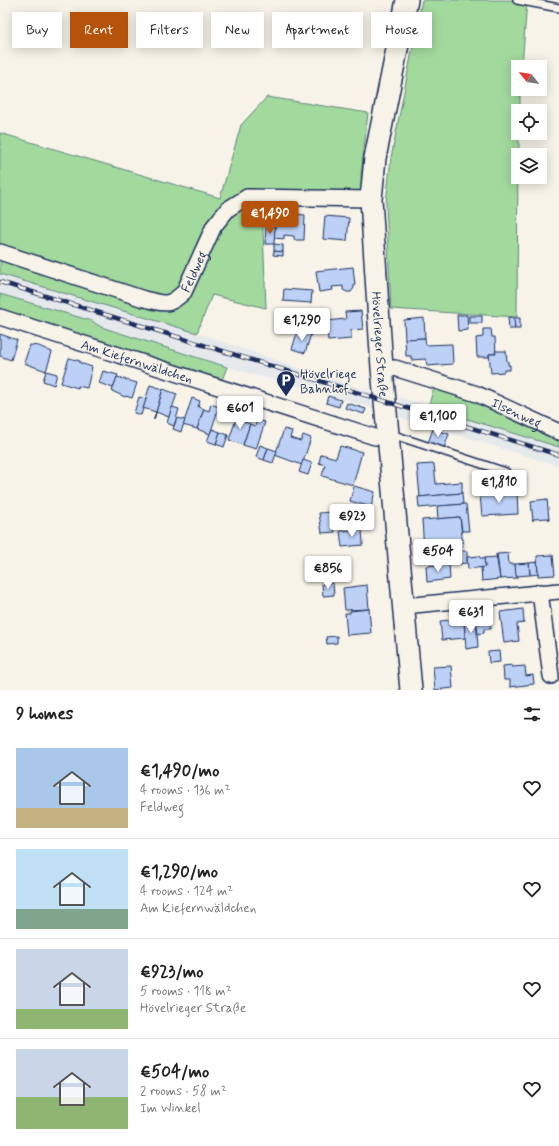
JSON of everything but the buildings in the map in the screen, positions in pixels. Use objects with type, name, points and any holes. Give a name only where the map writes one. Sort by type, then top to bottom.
[{"type":"main road","name":"Hövelrieger Straße","points":[[407,0],[375,158],[371,199],[388,437],[411,690]]},
{"type":"street","name":"Feldweg","points":[[0,252],[144,299],[167,304],[184,292],[214,226],[228,209],[247,197],[371,199]]},
{"type":"street","name":"Am Kiefernwäldchen","points":[[0,317],[375,437],[388,437]]},
{"type":"street","name":"Ilsenweg","points":[[383,370],[395,368],[477,394],[559,432]]},
{"type":"street","points":[[404,606],[559,591]]},
{"type":"street","points":[[540,592],[551,676]]},
{"type":"lane","points":[[517,0],[559,8]]},
{"type":"lane","points":[[388,437],[397,436],[506,472]]},
{"type":"shaded area","points":[[0,274],[197,333],[374,393],[378,410],[322,392],[254,375],[101,327],[92,321],[0,294]]},
{"type":"shaded area","points":[[399,397],[559,447],[559,466],[399,417]]},
{"type":"green space","points":[[422,0],[527,0],[523,60],[511,60],[511,96],[520,96],[520,104],[511,104],[511,140],[519,140],[519,148],[511,148],[511,184],[518,184],[517,317],[391,309],[386,203],[391,158],[413,48],[432,48],[432,12],[420,12]]},
{"type":"green space","points":[[267,97],[368,113],[361,176],[363,205],[262,204],[266,308],[212,295],[197,333],[0,274],[0,133],[220,198],[241,125]]},
{"type":"green space","points":[[0,294],[92,321],[101,327],[227,367],[222,380],[0,310]]},
{"type":"green space","points":[[434,388],[469,399],[559,439],[559,447],[428,407]]},
{"type":"railway","points":[[0,282],[559,455]]},
{"type":"place","name":"Hövelriege Bahnhof","points":[[286,397]]}]
